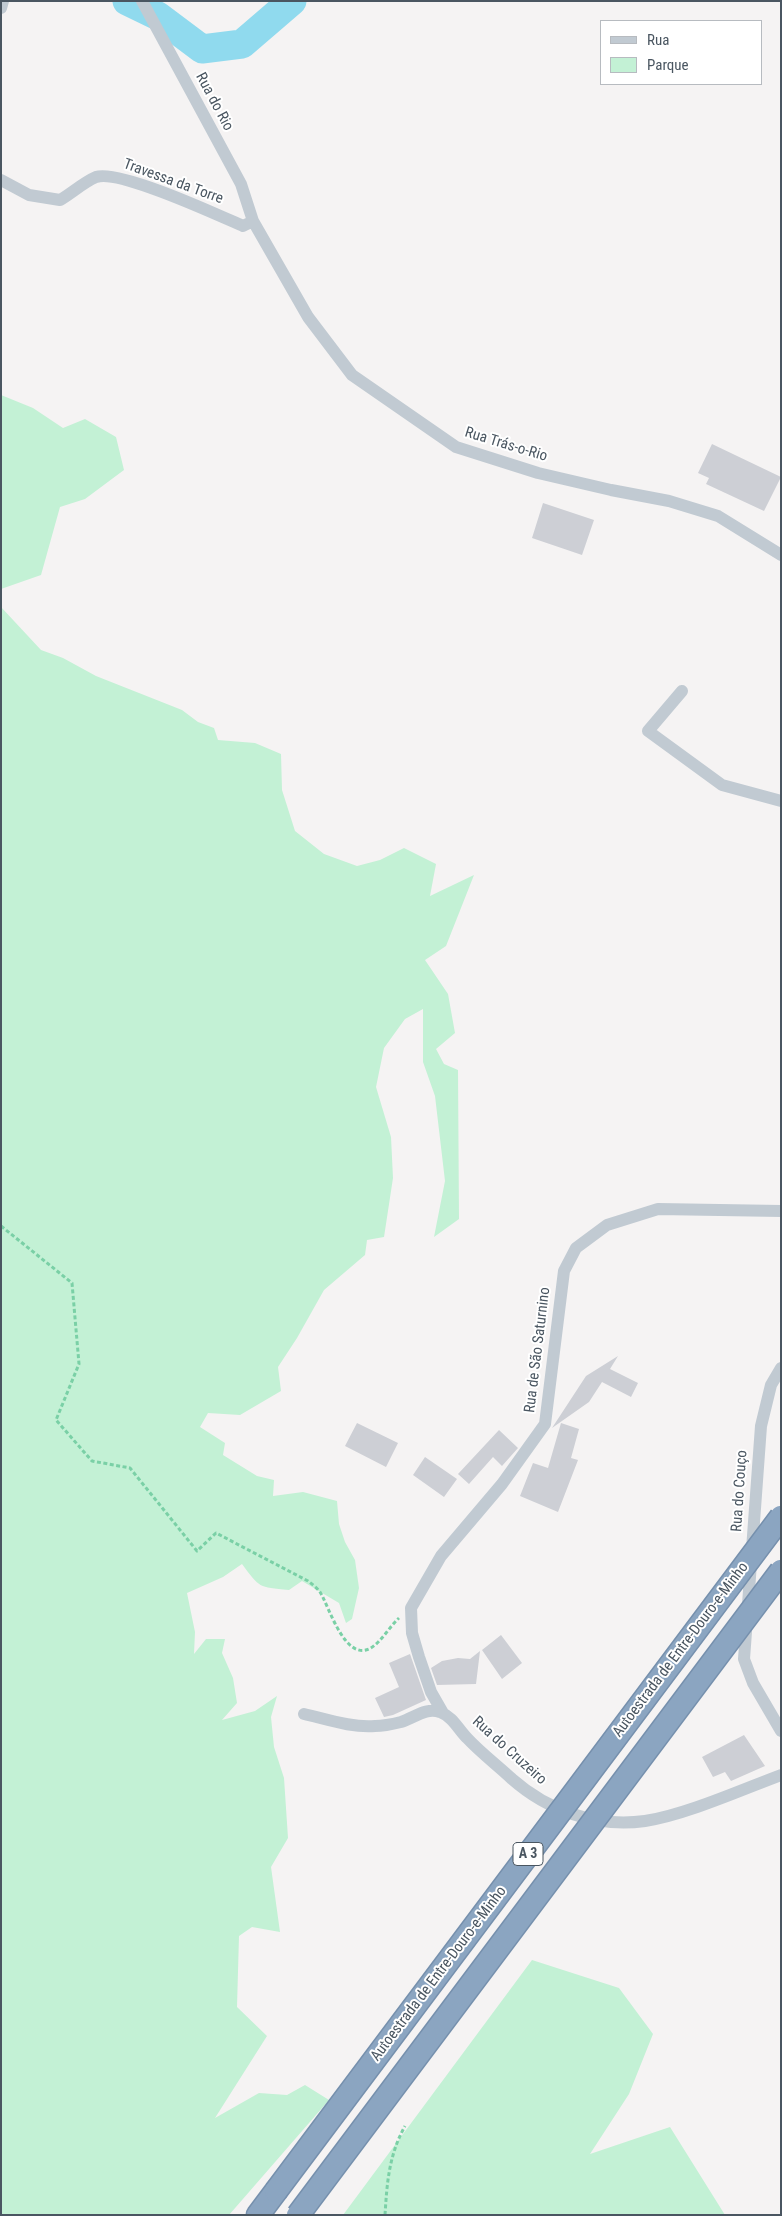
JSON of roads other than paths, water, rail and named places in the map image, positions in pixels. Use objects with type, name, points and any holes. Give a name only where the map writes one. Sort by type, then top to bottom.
[{"type":"highway","name":"Autoestrada de Entre-Douro-e-Minho","points":[[258,2215],[781,1517]]},
{"type":"highway","name":"Autoestrada de Entre-Douro-e-Minho","points":[[298,2215],[781,1570]]},
{"type":"street","points":[[1,8],[3,1]]},
{"type":"street","name":"Rua do Rio","points":[[142,1],[240,184],[253,221]]},
{"type":"street","name":"Travessa da Torre","points":[[1,180],[29,195],[60,200],[98,176],[119,178],[195,205],[243,226],[253,221]]},
{"type":"street","name":"Rua Trás-o-Rio","points":[[253,221],[308,317],[352,376],[456,447],[538,473],[669,501],[718,516],[781,555]]},
{"type":"street","points":[[682,691],[648,731],[722,785],[781,801]]},
{"type":"street","name":"Rua de São Saturnino","points":[[443,1713],[431,1692],[417,1649],[410,1618],[411,1608],[441,1556],[502,1484],[546,1424],[564,1272],[576,1248],[607,1225],[658,1209],[781,1211]]},
{"type":"street","name":"Rua do Couço","points":[[781,1368],[771,1385],[761,1426],[744,1659],[753,1683],[781,1731]]},
{"type":"street","points":[[304,1714],[331,1721],[374,1727],[401,1722],[420,1713],[434,1710],[443,1713]]},
{"type":"street","name":"Rua do Cruzeiro","points":[[443,1713],[452,1719],[466,1737],[540,1801],[568,1814],[644,1821],[681,1811],[781,1775]]},
{"type":"waterway","points":[[127,1],[158,16],[202,49],[242,44],[292,1]]}]
